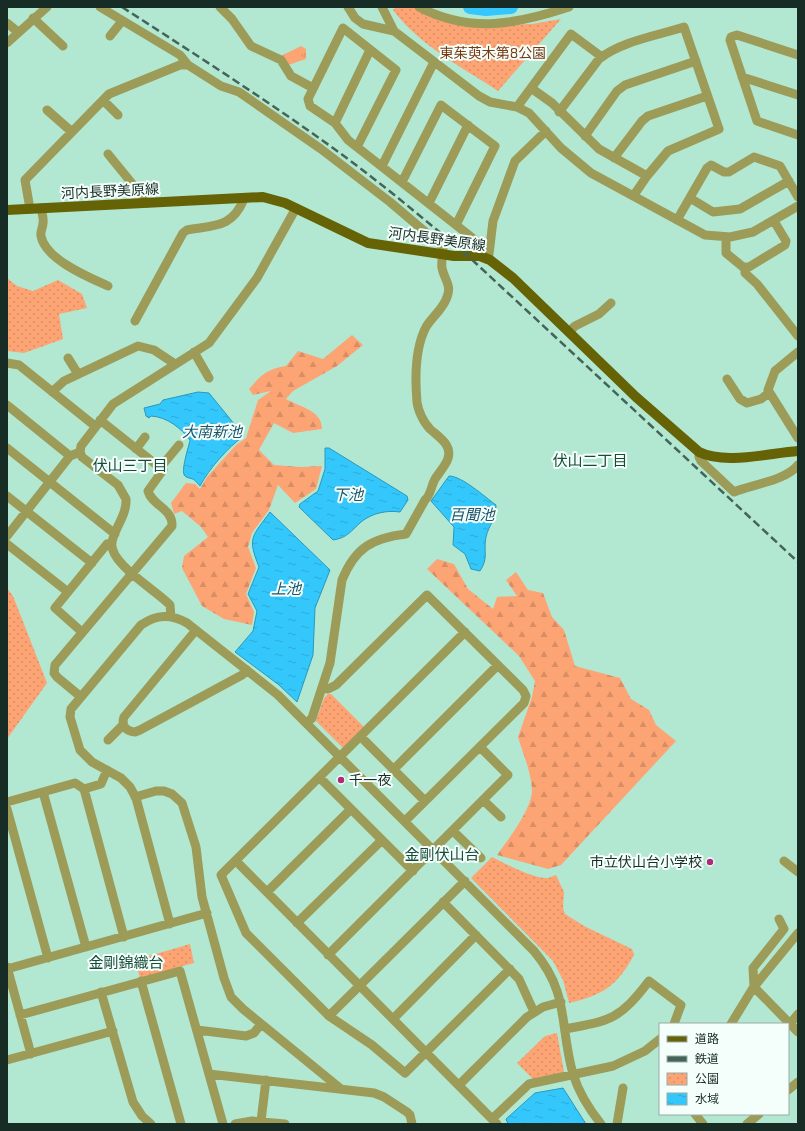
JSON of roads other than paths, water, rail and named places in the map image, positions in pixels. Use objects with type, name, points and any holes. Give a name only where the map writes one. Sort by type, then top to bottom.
[{"type":"main road","name":"河内長野美原線","points":[[7,210],[244,198],[271,198],[296,208],[368,243],[443,254],[489,255],[570,331],[636,397],[699,452],[706,456],[721,458],[797,452]]},
{"type":"street","points":[[7,43],[47,7]]},
{"type":"street","points":[[100,7],[114,10],[122,20],[180,55],[188,65],[221,86],[239,92],[321,149],[390,202],[443,247],[442,269],[447,278],[449,289],[447,298],[432,318],[420,342],[416,378],[417,404],[422,417],[429,428],[448,446],[449,454],[447,461],[431,485],[428,498],[425,500],[406,534],[379,539],[366,546],[354,556],[347,568],[342,580],[330,663],[312,718],[307,723]]},
{"type":"street","points":[[220,7],[232,19],[251,46],[281,60],[291,76],[313,88]]},
{"type":"street","points":[[348,7],[355,18],[363,24],[394,31],[490,102],[517,106],[529,113],[561,148],[591,173],[634,195],[705,235],[726,237],[753,232],[798,206]]},
{"type":"street","points":[[382,7],[394,31]]},
{"type":"street","points":[[419,7],[452,19],[486,24],[523,21],[569,7]]},
{"type":"street","points":[[33,18],[64,46]]},
{"type":"street","points":[[110,36],[122,20]]},
{"type":"street","points":[[7,23],[18,32]]},
{"type":"street","points":[[559,112],[602,57],[620,47],[684,27],[719,130],[674,147],[662,156],[634,195]]},
{"type":"street","points":[[357,147],[396,70],[343,28],[308,99],[310,106],[335,123],[348,140],[456,225],[489,255]]},
{"type":"street","points":[[517,106],[571,34],[602,57]]},
{"type":"street","points":[[798,55],[734,34],[730,40],[757,121],[798,135]]},
{"type":"street","points":[[335,123],[370,50]]},
{"type":"street","points":[[585,136],[617,91],[625,85],[696,61]]},
{"type":"street","points":[[382,166],[434,62]]},
{"type":"street","points":[[30,209],[25,180],[109,94],[180,65],[188,65]]},
{"type":"street","points":[[742,77],[798,95]]},
{"type":"street","points":[[530,88],[552,103],[559,112],[598,149],[647,176]]},
{"type":"street","points":[[614,158],[642,121],[648,116],[707,96]]},
{"type":"street","points":[[103,100],[118,115]]},
{"type":"street","points":[[402,182],[441,105],[495,146],[456,225]]},
{"type":"street","points":[[46,110],[72,132]]},
{"type":"street","points":[[429,203],[468,125]]},
{"type":"street","points":[[489,255],[493,222],[515,161],[546,132]]},
{"type":"street","points":[[108,154],[148,203]]},
{"type":"street","points":[[677,220],[709,166],[712,165],[724,172],[729,172],[754,158],[780,166],[798,197]]},
{"type":"street","points":[[690,198],[714,212],[740,209],[789,181]]},
{"type":"street","points":[[135,321],[183,233],[187,230],[224,224],[232,219],[240,209],[244,198]]},
{"type":"street","points":[[41,208],[43,223],[41,235],[46,249],[52,255],[80,273],[108,286]]},
{"type":"street","points":[[171,616],[170,605],[115,557],[112,551],[113,538],[125,508],[125,494],[118,485],[82,456],[80,452],[81,446],[97,423],[113,404],[209,343],[249,291],[296,208]]},
{"type":"street","points":[[744,268],[749,267],[785,245],[786,241],[774,220]]},
{"type":"street","points":[[726,237],[726,253],[744,268],[745,273],[757,284],[798,336]]},
{"type":"street","points":[[570,331],[575,326],[599,314],[611,303]]},
{"type":"street","points":[[52,392],[64,381],[138,346],[154,350],[175,364]]},
{"type":"street","points":[[194,352],[209,378]]},
{"type":"street","points":[[798,352],[775,371],[768,386],[769,393],[798,438]]},
{"type":"street","points":[[68,358],[78,374]]},
{"type":"street","points":[[7,363],[19,364],[52,392],[136,449],[163,470],[148,492],[150,497],[171,517],[172,526],[57,661],[54,669],[57,677],[81,697]]},
{"type":"street","points":[[727,379],[740,399],[747,403],[762,399],[769,393]]},
{"type":"street","points":[[7,405],[70,456]]},
{"type":"street","points":[[136,449],[145,437]]},
{"type":"street","points":[[160,468],[179,445]]},
{"type":"street","points":[[7,448],[50,482],[113,538]]},
{"type":"street","points":[[7,536],[70,456],[80,452]]},
{"type":"street","points":[[699,452],[701,461],[734,492],[782,476],[795,469],[798,465]]},
{"type":"street","points":[[7,496],[92,563]]},
{"type":"street","points":[[82,632],[55,608],[113,538]]},
{"type":"street","points":[[7,544],[68,592]]},
{"type":"street","points":[[322,688],[328,689],[336,685],[427,595],[498,665],[526,696],[524,703],[405,821]]},
{"type":"street","points":[[170,924],[135,797],[125,782],[108,770],[92,762],[85,756],[76,742],[69,714],[81,697],[142,626],[155,617],[171,616],[180,619],[196,630],[278,695],[465,881],[542,961],[554,980],[561,1002],[574,1074],[584,1100],[602,1124]]},
{"type":"street","points":[[108,740],[123,725],[124,717],[196,630]]},
{"type":"street","points":[[465,632],[222,875],[246,933],[329,1016],[372,1045],[406,1073],[510,969]]},
{"type":"street","points":[[394,769],[498,665]]},
{"type":"street","points":[[123,725],[130,732],[140,730],[242,675],[247,670]]},
{"type":"street","points":[[361,737],[426,801]]},
{"type":"street","points":[[328,955],[508,775],[480,747]]},
{"type":"street","points":[[84,789],[101,784],[108,770]]},
{"type":"street","points":[[320,778],[412,871]]},
{"type":"street","points":[[7,802],[75,783],[84,789],[124,937]]},
{"type":"street","points":[[135,797],[156,791],[164,791],[172,794],[182,803],[186,810],[196,848],[200,886],[226,983],[232,997],[243,1010],[341,1089]]},
{"type":"street","points":[[43,792],[86,947]]},
{"type":"street","points":[[483,800],[501,818]]},
{"type":"street","points":[[267,892],[350,809]]},
{"type":"street","points":[[7,810],[48,958]]},
{"type":"street","points":[[453,831],[481,858]]},
{"type":"street","points":[[297,923],[382,840]]},
{"type":"street","points":[[236,861],[328,955],[460,1085],[495,1122],[529,1084],[613,1066],[645,1050],[659,1040]]},
{"type":"street","points":[[784,861],[798,872]]},
{"type":"street","points":[[329,1016],[465,881]]},
{"type":"street","points":[[443,902],[510,969],[524,987],[534,1012]]},
{"type":"street","points":[[31,1054],[7,968],[48,958],[207,913]]},
{"type":"street","points":[[779,919],[784,929],[753,968],[754,987],[798,1032]]},
{"type":"street","points":[[732,1023],[754,987],[798,933]]},
{"type":"street","points":[[393,1019],[476,936]]},
{"type":"street","points":[[20,1015],[180,971],[223,1124]]},
{"type":"street","points":[[141,981],[181,1124]]},
{"type":"street","points":[[566,1029],[614,1017],[629,1006],[649,981],[681,1005],[674,1023]]},
{"type":"street","points":[[102,992],[133,1102],[142,1116],[152,1124]]},
{"type":"street","points":[[460,1085],[534,1012],[561,1002]]},
{"type":"street","points":[[790,1024],[798,1014]]},
{"type":"street","points":[[197,1030],[246,1036],[254,1033],[261,1024]]},
{"type":"street","points":[[7,1060],[113,1031]]},
{"type":"street","points":[[209,1074],[379,1094],[407,1112],[410,1115],[412,1124]]},
{"type":"street","points":[[319,1086],[324,1081],[322,1074]]},
{"type":"street","points":[[261,1121],[266,1080]]},
{"type":"street","points":[[789,1089],[798,1082]]},
{"type":"street","points":[[617,1124],[623,1088]]},
{"type":"street","points":[[696,1115],[703,1124]]},
{"type":"street","points":[[746,1124],[758,1115]]},
{"type":"street","points":[[235,1124],[261,1121],[285,1124]]},
{"type":"water","name":"大南新池","points":[[198,392],[209,393],[244,436],[219,459],[200,486],[193,479],[186,477],[184,474],[184,464],[190,440],[178,427],[163,418],[151,416],[149,418],[146,416],[144,408],[160,404],[163,400]]},
{"type":"water","name":"下池","points":[[325,448],[329,448],[407,496],[408,500],[400,512],[390,511],[370,516],[345,536],[333,540],[299,507],[300,504],[318,491],[325,469]]},
{"type":"water","name":"百聞池","points":[[449,476],[467,483],[496,505],[494,519],[486,537],[485,558],[480,571],[471,569],[465,554],[453,545],[454,527],[431,501]]},
{"type":"water","name":"上池","points":[[270,512],[330,570],[315,608],[313,655],[297,702],[279,685],[235,652],[253,631],[257,611],[248,594],[259,567],[252,543],[255,532]]},
{"type":"water","points":[[563,1088],[586,1124],[508,1124],[506,1119],[535,1093]]},
{"type":"waterway","points":[[470,7],[486,9],[511,7]]},
{"type":"railway","points":[[122,7],[229,76],[333,148],[368,174],[468,256],[798,562]]},
{"type":"place","name":"千一夜","points":[[341,780]]},
{"type":"place","name":"市立伏山台小学校","points":[[710,862]]},
{"type":"district","name":"伏山二丁目","points":[[590,461]]},
{"type":"district","name":"伏山三丁目","points":[[130,466]]},
{"type":"district","name":"金剛伏山台","points":[[442,855]]},
{"type":"district","name":"金剛錦織台","points":[[126,963]]},
{"type":"park label","name":"東茱萸木第8公園","points":[[493,53]]}]
